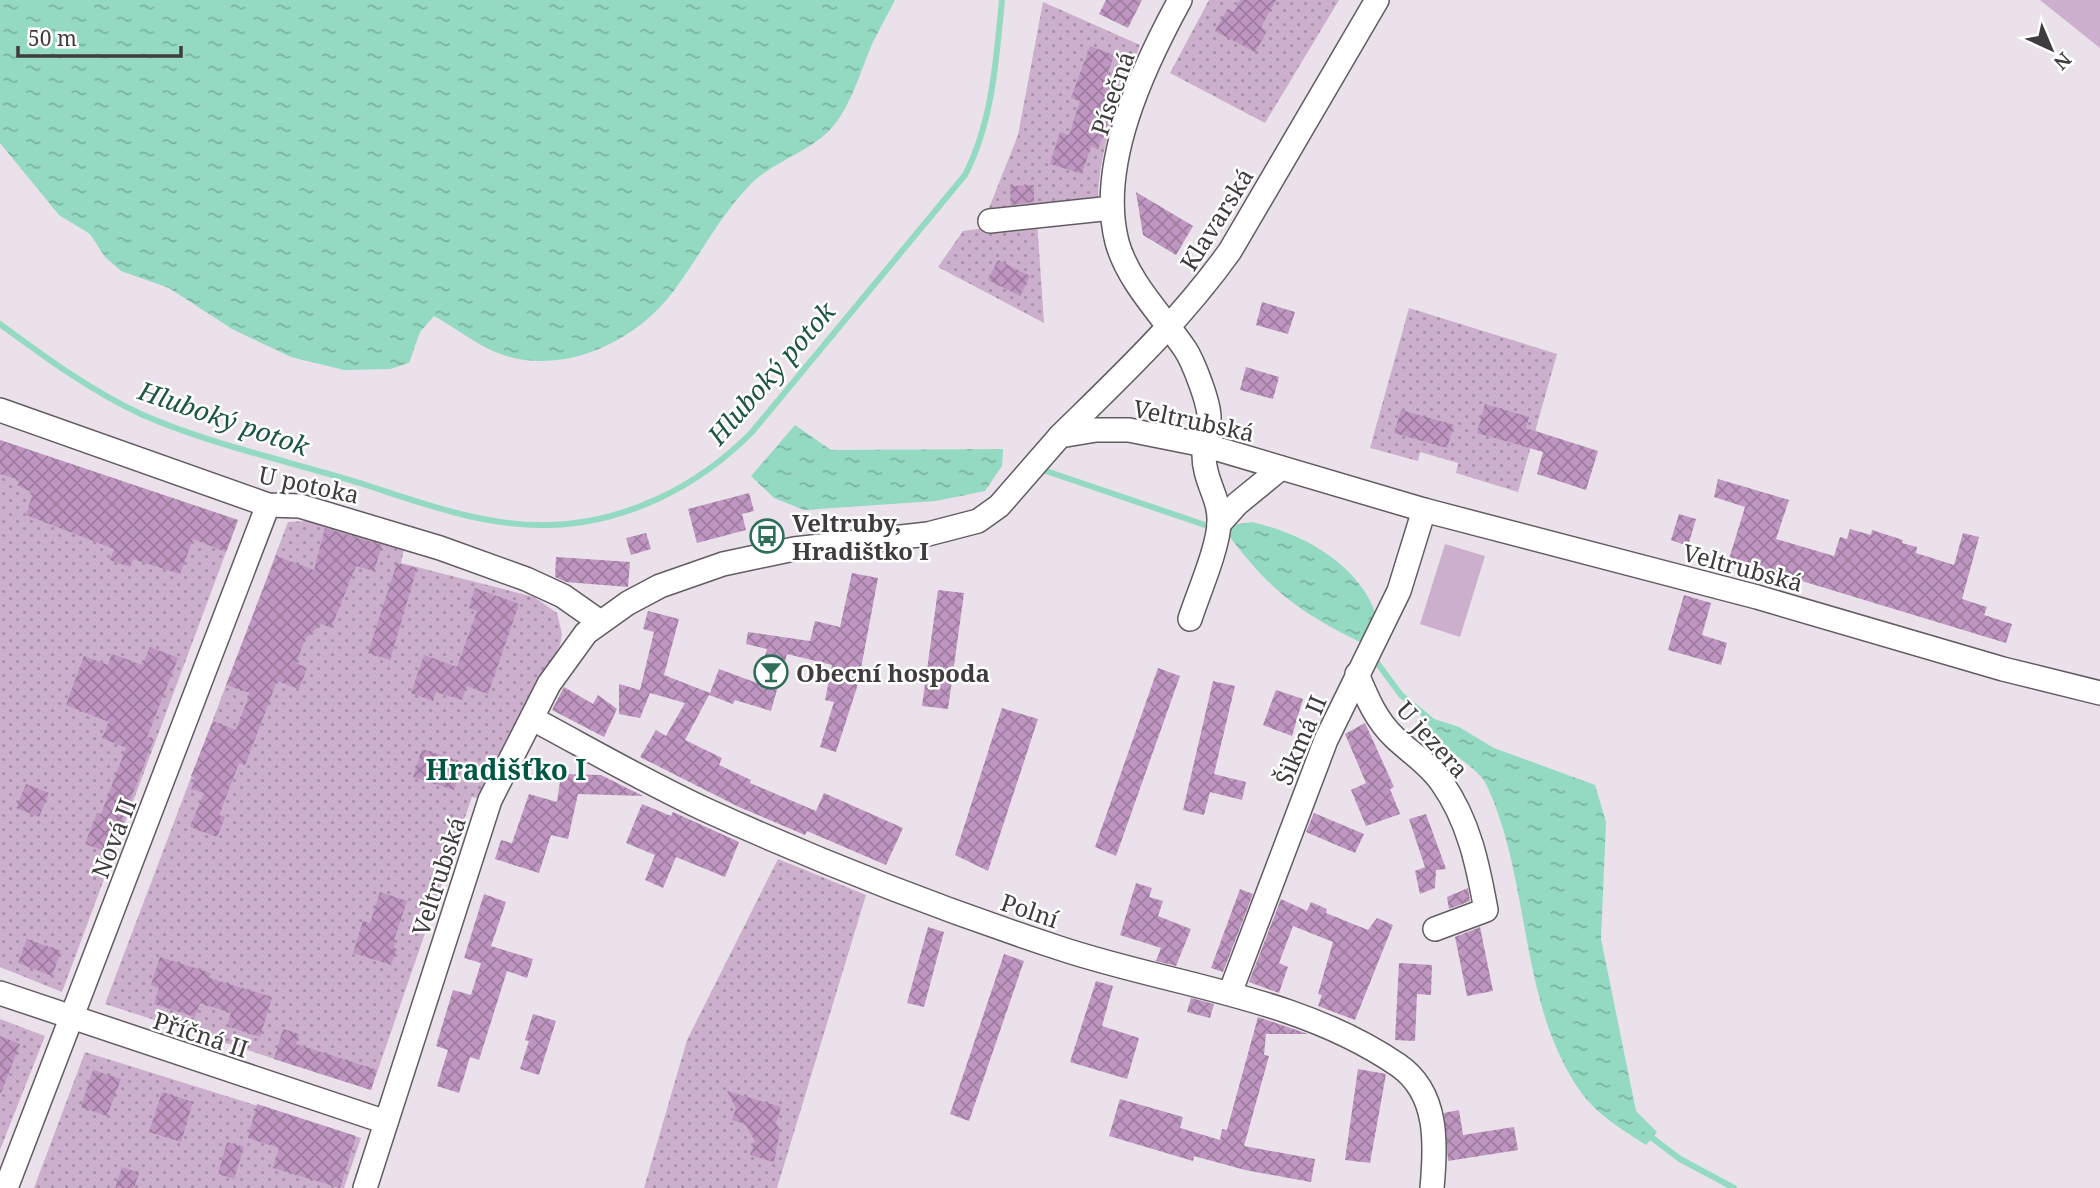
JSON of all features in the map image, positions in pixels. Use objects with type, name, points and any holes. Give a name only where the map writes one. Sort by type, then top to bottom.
[{"type":"street","name":"Písečná","points":[[1180,0],[1134,100],[1115,172],[1112,208],[1117,243],[1134,278],[1186,351],[1209,415],[1204,445]]},
{"type":"street","name":"Klavarská","points":[[1060,436],[1169,329],[1230,251],[1377,0]]},
{"type":"street","points":[[990,221],[1112,208]]},
{"type":"street","name":"U potoka","points":[[0,410],[268,505],[300,506],[369,524],[526,579],[563,596],[600,622]]},
{"type":"street","name":"Veltrubská","points":[[365,1188],[490,800],[568,656],[600,622],[660,586],[723,564],[807,547],[928,534],[978,521],[999,506],[1060,436],[1096,430],[1129,430],[1204,445],[1424,510],[1757,597],[2003,669],[2100,693]]},
{"type":"street","points":[[1191,619],[1219,524],[1216,499],[1206,471],[1204,445]]},
{"type":"street","points":[[1219,524],[1237,504],[1281,468]]},
{"type":"street","name":"Nová II","points":[[6,1188],[268,505]]},
{"type":"street","name":"Šikmá II","points":[[1230,993],[1326,740],[1399,591],[1424,510]]},
{"type":"street","name":"U jezera","points":[[1357,674],[1371,710],[1394,737],[1441,781],[1458,810],[1470,839],[1486,910],[1435,929]]},
{"type":"street","name":"Polní","points":[[533,719],[702,808],[869,881],[1062,949],[1230,993],[1303,1016],[1399,1066],[1408,1073],[1429,1105],[1434,1160],[1432,1188]]},
{"type":"street","name":"Příčná II","points":[[0,993],[72,1020],[386,1122]]},
{"type":"shaded area","points":[[1209,0],[1339,0],[1265,123],[1170,73]]},
{"type":"shaded area","points":[[2040,0],[2100,0],[2100,48]]},
{"type":"shaded area","points":[[1043,2],[1140,45],[1107,140],[1098,200],[989,208],[1018,135]]},
{"type":"shaded area","points":[[1037,221],[1044,323],[938,267],[963,231]]},
{"type":"shaded area","points":[[1409,308],[1557,354],[1518,492],[1456,473],[1458,463],[1420,452],[1418,461],[1370,448]]},
{"type":"shaded area","points":[[0,440],[238,520],[62,992],[0,967]]},
{"type":"shaded area","points":[[307,521],[404,549],[401,563],[534,597],[557,613],[562,634],[560,645],[480,799],[472,797],[371,1090],[105,1004],[288,522]]},
{"type":"shaded area","points":[[1445,544],[1485,556],[1460,637],[1420,624]]},
{"type":"shaded area","points":[[778,859],[866,895],[777,1188],[644,1188],[687,1040]]},
{"type":"shaded area","points":[[0,1019],[45,1036],[0,1150]]},
{"type":"shaded area","points":[[85,1052],[361,1138],[344,1188],[34,1188]]},
{"type":"water","points":[[0,0],[895,0],[873,42],[849,101],[836,123],[819,140],[767,171],[749,186],[729,209],[663,304],[624,336],[577,356],[553,361],[528,360],[494,352],[434,316],[420,332],[409,363],[390,369],[344,370],[291,357],[232,329],[169,288],[121,271],[105,257],[90,234],[59,215],[0,143]]},
{"type":"water","points":[[795,425],[831,450],[1003,449],[1002,466],[985,491],[936,501],[804,510],[774,498],[751,476]]},
{"type":"water","points":[[1252,522],[1309,543],[1342,566],[1356,580],[1376,615],[1362,643],[1303,610],[1271,585],[1257,570],[1227,533],[1232,525]]},
{"type":"water","points":[[1425,716],[1459,727],[1494,748],[1595,785],[1606,822],[1601,939],[1636,1111],[1657,1132],[1646,1145],[1594,1107],[1580,1091],[1560,1056],[1535,981],[1512,862],[1487,786],[1478,773],[1437,739]]},
{"type":"building","points":[[1106,0],[1142,0],[1128,28],[1099,14]]},
{"type":"building","points":[[1240,0],[1276,0],[1261,27],[1267,31],[1255,52],[1215,31],[1227,9],[1234,12]]},
{"type":"building","points":[[1090,46],[1114,55],[1103,87],[1119,92],[1098,149],[1091,146],[1082,174],[1050,164],[1060,132],[1069,135],[1080,101],[1071,98]]},
{"type":"building","points":[[1034,185],[1034,202],[1011,205],[1010,186]]},
{"type":"building","points":[[1136,192],[1193,226],[1176,255],[1143,235]]},
{"type":"building","points":[[998,260],[1030,276],[1020,296],[988,280]]},
{"type":"building","points":[[1262,302],[1295,312],[1288,334],[1256,325]]},
{"type":"building","points":[[1246,367],[1279,377],[1273,399],[1240,390]]},
{"type":"building","points":[[1485,404],[1529,417],[1526,428],[1598,451],[1586,490],[1537,474],[1543,452],[1477,433]]},
{"type":"building","points":[[1401,410],[1454,425],[1447,448],[1394,433]]},
{"type":"building","points":[[0,440],[238,520],[226,552],[193,539],[180,574],[133,559],[130,567],[110,560],[114,549],[26,515],[33,493],[17,485],[20,480],[0,474]]},
{"type":"building","points":[[1718,479],[1789,500],[1776,539],[1834,556],[1840,537],[1847,539],[1850,529],[1871,535],[1872,530],[1903,540],[1902,543],[1917,547],[1916,553],[1954,565],[1963,533],[1979,537],[1962,599],[1987,607],[1984,615],[2012,624],[2006,643],[1729,559],[1745,507],[1714,497]]},
{"type":"building","points":[[749,493],[754,511],[742,514],[746,530],[697,543],[688,509]]},
{"type":"building","points":[[1679,514],[1696,519],[1688,546],[1671,540]]},
{"type":"building","points":[[325,528],[382,545],[374,571],[356,566],[331,628],[321,624],[305,639],[296,663],[307,668],[299,689],[277,681],[245,765],[239,763],[219,815],[225,817],[217,837],[190,827],[204,793],[191,789],[195,778],[191,776],[213,721],[236,730],[250,693],[226,685],[276,556],[314,570]]},
{"type":"building","points":[[646,533],[651,549],[631,555],[626,538]]},
{"type":"building","points":[[556,557],[630,562],[628,587],[566,582],[555,577]]},
{"type":"building","points":[[397,563],[417,568],[390,660],[368,653]]},
{"type":"building","points":[[852,573],[878,578],[858,684],[836,752],[820,747],[834,702],[825,700],[832,665],[787,654],[771,711],[735,700],[733,704],[709,695],[685,740],[722,758],[719,765],[751,780],[750,783],[816,811],[824,793],[903,828],[886,865],[807,831],[805,835],[739,807],[640,757],[656,730],[666,736],[685,703],[650,693],[640,718],[619,714],[619,684],[640,690],[654,632],[643,629],[648,611],[679,619],[664,675],[710,693],[719,669],[757,683],[767,649],[746,644],[748,632],[810,641],[815,621],[840,627]]},
{"type":"building","points":[[475,588],[519,604],[488,694],[467,686],[462,700],[436,692],[433,701],[411,693],[424,655],[457,667],[477,611],[469,608]]},
{"type":"building","points":[[938,590],[964,593],[948,709],[922,706]]},
{"type":"building","points":[[1684,595],[1711,603],[1702,635],[1727,643],[1721,665],[1668,650]]},
{"type":"building","points":[[150,647],[178,658],[147,737],[154,739],[110,853],[85,844],[97,813],[101,814],[126,748],[102,738],[109,722],[66,705],[84,656],[108,665],[112,654],[142,665]]},
{"type":"building","points":[[1158,668],[1180,676],[1116,856],[1095,847]]},
{"type":"building","points":[[1213,681],[1235,686],[1214,774],[1246,782],[1242,800],[1210,792],[1204,815],[1183,810]]},
{"type":"building","points":[[564,687],[593,704],[598,695],[617,709],[604,737],[552,710]]},
{"type":"building","points":[[1276,690],[1303,699],[1292,736],[1263,725]]},
{"type":"building","points":[[1002,708],[1038,719],[988,871],[955,855]]},
{"type":"building","points":[[1365,723],[1394,787],[1390,789],[1400,814],[1366,826],[1351,790],[1366,783],[1345,734]]},
{"type":"building","points":[[422,749],[463,762],[454,790],[413,777]]},
{"type":"building","points":[[561,774],[601,775],[643,796],[578,794],[568,839],[551,835],[539,873],[495,859],[501,840],[512,843],[529,794],[557,802]]},
{"type":"building","points":[[26,784],[49,793],[39,817],[16,808]]},
{"type":"building","points":[[642,804],[671,816],[673,812],[739,842],[725,877],[676,857],[663,888],[645,880],[655,855],[626,843]]},
{"type":"building","points":[[1314,813],[1364,834],[1355,853],[1306,832]]},
{"type":"building","points":[[1426,814],[1446,869],[1436,870],[1435,888],[1420,894],[1415,871],[1425,867],[1409,819]]},
{"type":"building","points":[[1136,883],[1152,888],[1149,897],[1163,901],[1158,916],[1191,929],[1176,966],[1156,961],[1161,948],[1120,935]]},
{"type":"building","points":[[1468,888],[1470,901],[1449,909],[1447,897]]},
{"type":"building","points":[[1240,889],[1253,894],[1223,972],[1211,968]]},
{"type":"building","points":[[380,892],[407,901],[395,937],[394,948],[397,949],[391,965],[353,953],[363,921],[370,923]]},
{"type":"building","points":[[484,894],[506,902],[491,946],[533,959],[527,978],[507,971],[479,1060],[470,1057],[459,1093],[437,1086],[448,1050],[436,1046],[453,990],[471,995],[481,963],[464,958]]},
{"type":"building","points":[[1281,899],[1307,911],[1311,902],[1327,909],[1326,913],[1368,930],[1377,918],[1393,925],[1355,1020],[1318,1006],[1322,995],[1318,994],[1333,942],[1293,926],[1279,963],[1288,967],[1279,993],[1249,982]]},
{"type":"building","points":[[928,927],[944,932],[924,1007],[907,1003]]},
{"type":"building","points":[[1480,927],[1493,991],[1467,996],[1455,937]]},
{"type":"building","points":[[27,939],[61,951],[52,976],[18,963]]},
{"type":"building","points":[[1004,954],[1024,961],[969,1121],[950,1114]]},
{"type":"building","points":[[160,957],[211,973],[209,978],[272,997],[260,1037],[227,1026],[231,1013],[200,1003],[195,1017],[154,1004],[159,988],[151,985]]},
{"type":"building","points":[[1399,963],[1432,965],[1431,995],[1417,994],[1415,1041],[1395,1040]]},
{"type":"building","points":[[1096,981],[1113,986],[1102,1026],[1139,1038],[1127,1079],[1070,1062]]},
{"type":"building","points":[[1191,998],[1214,1004],[1210,1018],[1187,1012]]},
{"type":"building","points":[[533,1014],[556,1021],[539,1075],[520,1069],[529,1041],[525,1040]]},
{"type":"building","points":[[1258,1017],[1308,1034],[1266,1034],[1264,1055],[1269,1056],[1244,1146],[1315,1159],[1311,1182],[1245,1170],[1194,1156],[1193,1161],[1109,1136],[1120,1099],[1183,1117],[1180,1128],[1220,1140],[1222,1129],[1227,1130]]},
{"type":"building","points":[[283,1029],[299,1034],[296,1044],[377,1070],[371,1090],[274,1059]]},
{"type":"building","points":[[0,1036],[20,1044],[1,1093],[0,1092]]},
{"type":"building","points":[[1358,1069],[1386,1074],[1370,1163],[1345,1160]]},
{"type":"building","points":[[93,1070],[121,1079],[107,1116],[81,1107]]},
{"type":"building","points":[[727,1091],[781,1107],[776,1123],[780,1130],[774,1162],[750,1155],[755,1141],[745,1124],[732,1120],[736,1108]]},
{"type":"building","points":[[162,1092],[193,1102],[181,1142],[149,1132]]},
{"type":"building","points":[[257,1104],[356,1136],[340,1188],[273,1168],[279,1148],[248,1138]]},
{"type":"building","points":[[1459,1110],[1463,1135],[1514,1127],[1518,1150],[1448,1161],[1444,1113]]},
{"type":"building","points":[[227,1142],[244,1147],[234,1179],[218,1174]]},
{"type":"building","points":[[122,1167],[139,1173],[134,1188],[115,1188]]},
{"type":"waterway","name":"Hluboký potok","points":[[0,324],[87,384],[143,415],[223,444],[430,506],[477,518],[525,525],[578,523],[633,509],[685,485],[709,469],[752,432],[965,175],[982,133],[992,89],[1002,0]]},
{"type":"waterway","points":[[1046,471],[1208,526]]},
{"type":"waterway","points":[[1378,664],[1401,695],[1432,721]]},
{"type":"waterway","points":[[1647,1134],[1680,1159],[1734,1188]]},
{"type":"place","name":"Veltruby, Hradištko I","points":[[767,536]]},
{"type":"place","name":"Obecní hospoda","points":[[771,672]]},
{"type":"district","name":"Hradišťko I","points":[[506,769]]}]
